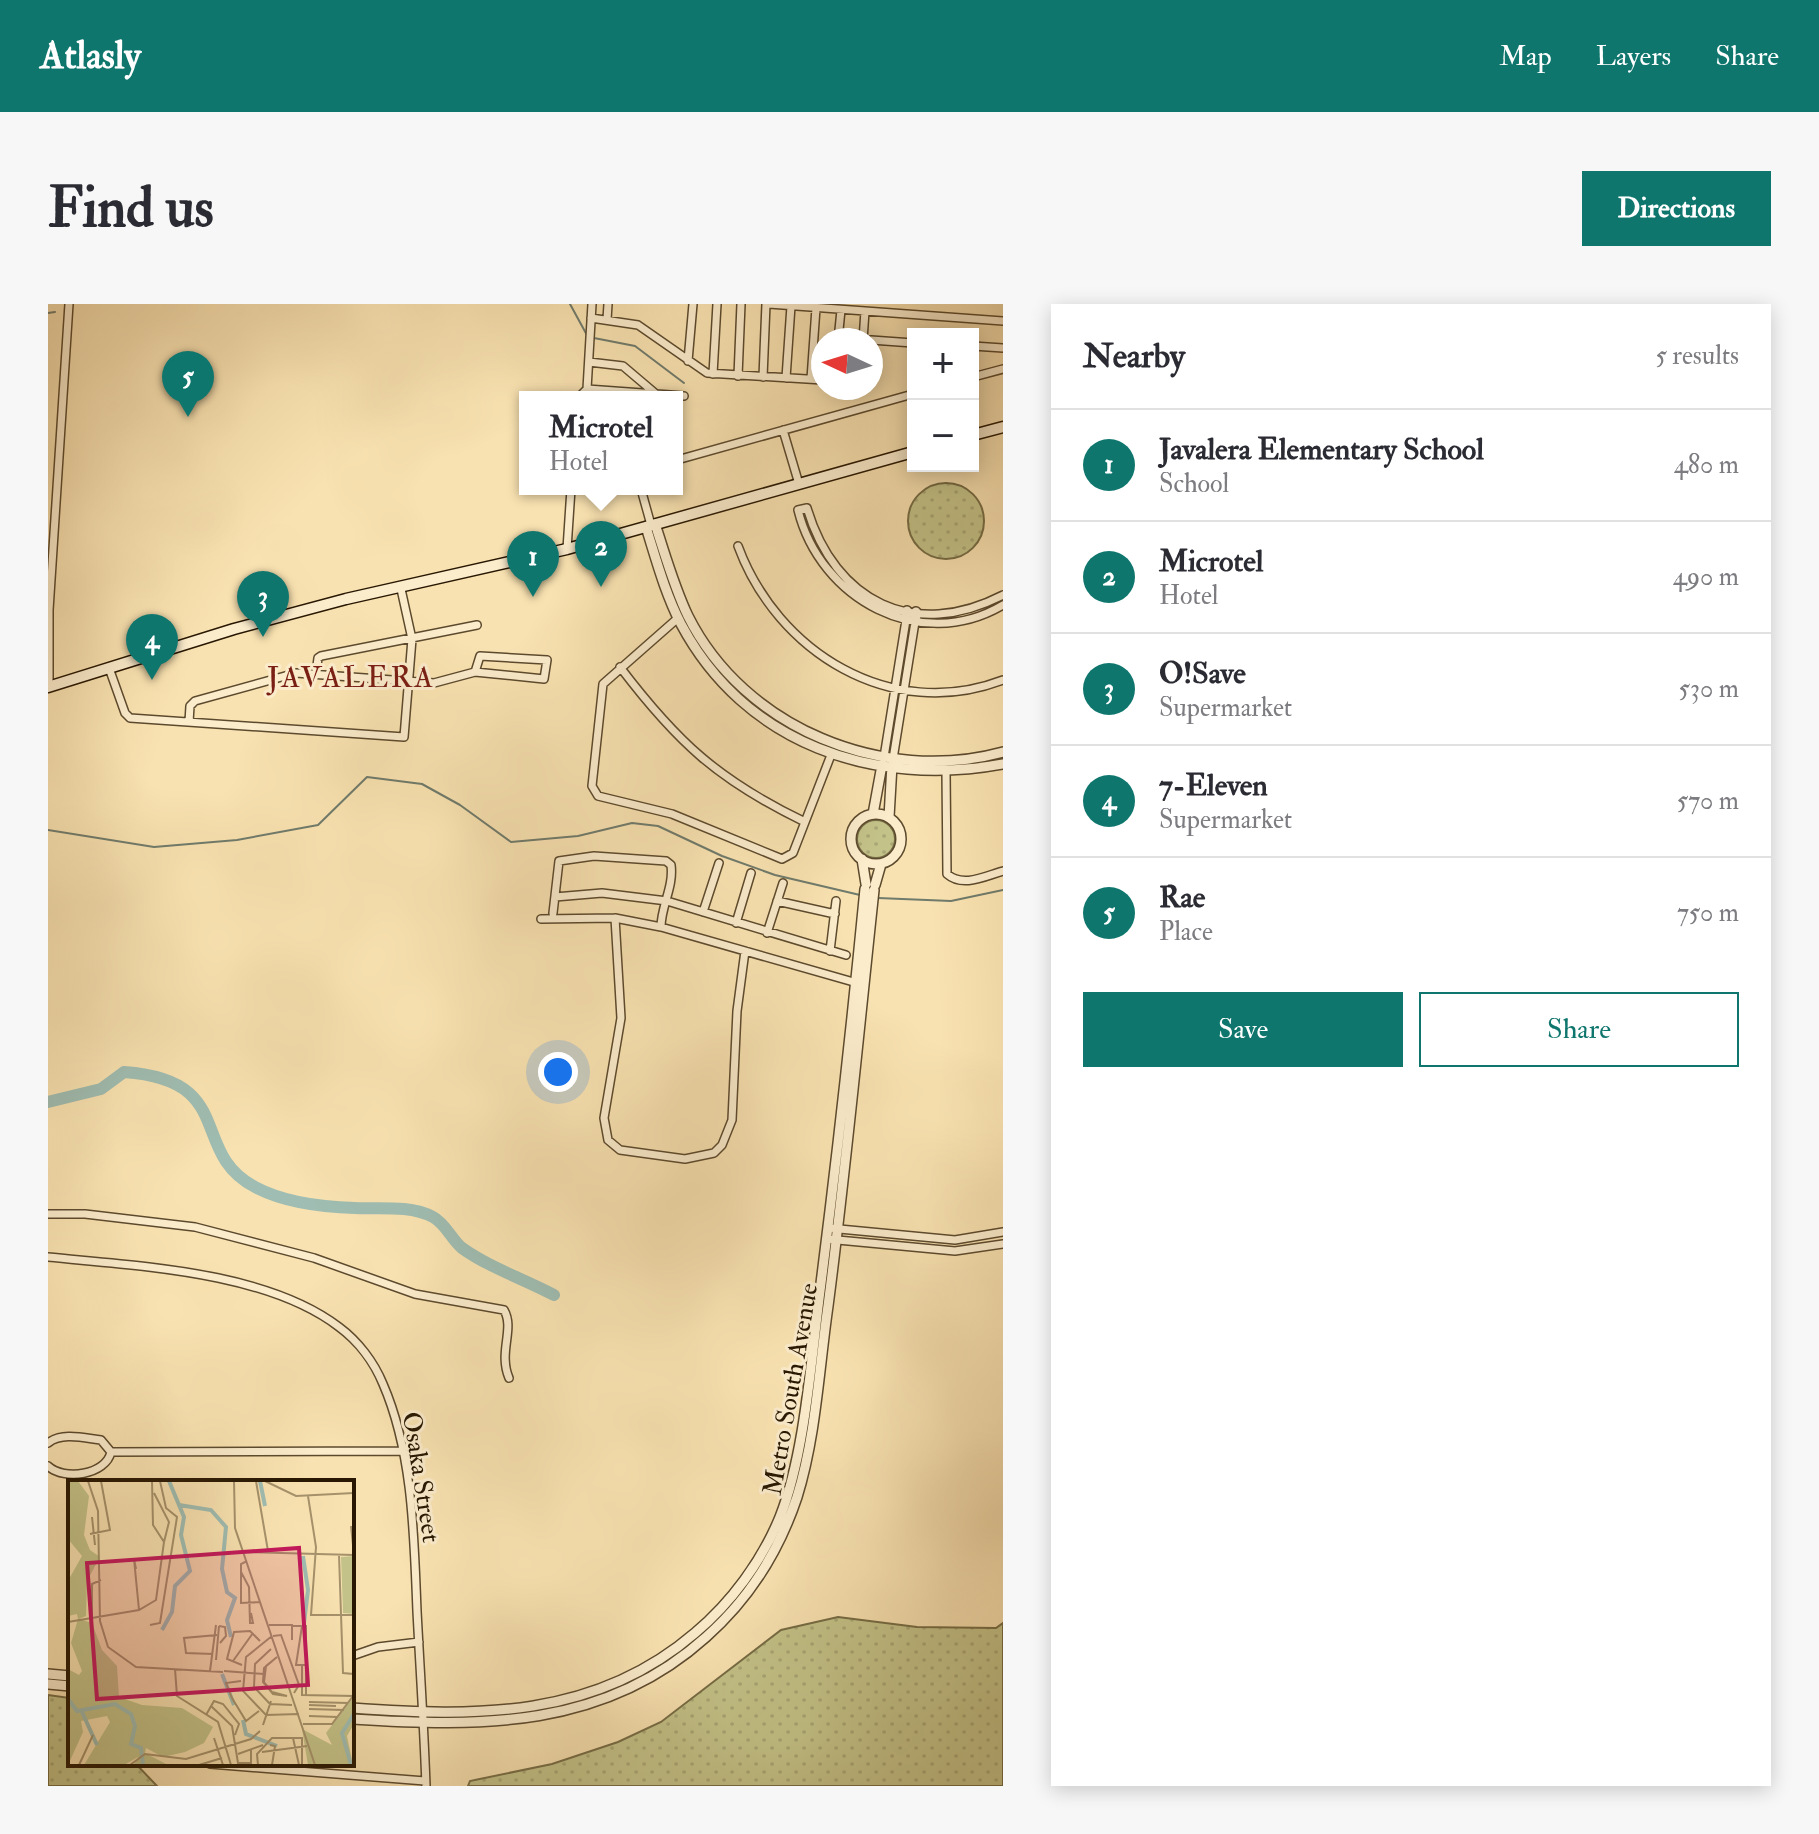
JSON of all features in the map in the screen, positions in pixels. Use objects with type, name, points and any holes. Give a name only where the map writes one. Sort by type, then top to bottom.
[{"type":"main road","points":[[979,433],[1003,427]]},
{"type":"main road","points":[[49,686],[234,629],[567,549],[907,454]]},
{"type":"street","points":[[49,686],[51,520],[69,304]]},
{"type":"street","points":[[592,304],[587,389],[615,391]]},
{"type":"street","points":[[607,320],[608,304]]},
{"type":"street","points":[[688,361],[693,304]]},
{"type":"street","points":[[713,374],[717,304]]},
{"type":"street","points":[[738,376],[741,304]]},
{"type":"street","points":[[763,377],[768,304],[1003,321]]},
{"type":"street","points":[[786,378],[791,306]]},
{"type":"street","points":[[815,328],[816,308]]},
{"type":"street","points":[[839,328],[841,310]]},
{"type":"street","points":[[864,328],[865,311]]},
{"type":"street","points":[[591,318],[638,325],[701,371],[811,379]]},
{"type":"street","points":[[883,341],[907,343]]},
{"type":"street","points":[[979,346],[1003,348]]},
{"type":"street","points":[[589,362],[623,366],[652,391]]},
{"type":"street","points":[[979,375],[1003,369]]},
{"type":"street","points":[[683,458],[907,396]]},
{"type":"street","points":[[783,430],[799,484]]},
{"type":"street","points":[[567,549],[571,495]]},
{"type":"street","points":[[643,495],[678,618],[701,656],[749,709],[831,755],[946,772],[1003,764]]},
{"type":"street","points":[[1003,595],[960,612],[911,616],[869,598],[840,575],[818,541],[807,508],[798,510],[814,552],[833,579],[864,603],[911,616],[962,621],[1003,605]]},
{"type":"street","points":[[651,525],[688,616],[731,677],[782,718],[814,736],[887,764],[942,762],[1003,752]]},
{"type":"street","points":[[738,546],[763,598],[799,641],[854,675],[899,689],[951,691],[1003,680]]},
{"type":"street","points":[[109,668],[127,716],[404,737],[412,639],[401,589]]},
{"type":"street","name":"Metro South Avenue","points":[[870,888],[862,859],[853,848],[852,833],[860,821],[873,814],[887,764],[911,616]]},
{"type":"street","points":[[678,618],[608,677],[602,691],[592,786],[598,796],[672,814],[782,859],[793,853],[831,755]]},
{"type":"street","points":[[316,674],[319,657],[477,625]]},
{"type":"street","points":[[189,722],[190,706],[195,701],[291,673],[434,683],[475,672],[544,679],[547,660],[480,656],[475,672]]},
{"type":"street","points":[[620,667],[670,731],[693,754],[728,780],[805,822]]},
{"type":"street","name":"Metro South Avenue","points":[[354,1719],[518,1719],[560,1712],[622,1694],[672,1665],[732,1612],[774,1551],[797,1495],[813,1411],[870,888],[881,864],[896,855],[901,843],[898,827],[889,817],[887,764]]},
{"type":"street","points":[[946,772],[947,874],[956,881],[966,881],[1003,871]]},
{"type":"street","points":[[873,814],[889,817]]},
{"type":"street","points":[[553,913],[559,861],[627,857],[669,863],[672,875],[667,901],[661,913],[661,927]]},
{"type":"street","points":[[862,859],[881,864]]},
{"type":"street","points":[[703,912],[719,863]]},
{"type":"street","points":[[736,923],[751,873]]},
{"type":"street","points":[[767,933],[783,883]]},
{"type":"street","points":[[555,897],[602,893],[667,901],[846,955]]},
{"type":"street","points":[[777,901],[835,914]]},
{"type":"street","points":[[830,951],[836,901]]},
{"type":"street","points":[[615,918],[621,1018],[604,1118],[608,1140],[620,1150],[697,1159],[714,1153],[722,1145],[732,1120],[737,1011],[745,951]]},
{"type":"street","points":[[541,919],[615,918],[661,927],[859,983]]},
{"type":"street","points":[[48,1214],[85,1214],[195,1227],[314,1258],[415,1294],[504,1310],[508,1329],[502,1361],[509,1378]]},
{"type":"street","points":[[833,1234],[955,1240],[1003,1232]]},
{"type":"street","points":[[833,1234],[955,1251],[1003,1244]]},
{"type":"street","name":"Osaka Street","points":[[48,1257],[221,1279],[314,1312],[339,1327],[374,1364],[394,1413],[411,1514],[426,1784]]},
{"type":"street","points":[[48,1443],[58,1437],[101,1440],[111,1452]]},
{"type":"street","points":[[111,1452],[402,1451]]},
{"type":"street","points":[[48,1466],[65,1475],[88,1471],[102,1467],[109,1460],[111,1452]]},
{"type":"street","points":[[354,1655],[378,1647],[419,1642]]},
{"type":"street","points":[[48,1674],[68,1676]]},
{"type":"street","points":[[48,1684],[68,1686]]},
{"type":"street","name":"Metro South Avenue","points":[[354,1708],[423,1718]]},
{"type":"street","points":[[232,1766],[426,1784]]},
{"type":"shaded area","points":[[939,483],[953,483],[967,489],[978,500],[984,521],[981,536],[973,548],[953,559],[939,559],[925,553],[914,542],[908,528],[908,514],[914,500],[925,489]]},
{"type":"shaded area","points":[[876,820],[890,825],[895,839],[890,853],[876,858],[862,853],[857,839],[862,825]]},
{"type":"shaded area","points":[[838,1617],[917,1627],[996,1628],[1003,1623],[1003,1786],[468,1786],[470,1781],[552,1764],[618,1742],[661,1722],[781,1630]]},
{"type":"shaded area","points":[[48,1695],[68,1698],[68,1766],[138,1766],[157,1786],[48,1786]]},
{"type":"waterway","points":[[570,304],[588,337]]},
{"type":"waterway","points":[[48,313],[55,312]]},
{"type":"waterway","points":[[594,338],[635,346],[684,383]]},
{"type":"waterway","points":[[48,830],[154,847],[237,840],[318,825],[367,777],[422,784],[460,805],[511,842],[578,836],[632,823],[658,826],[722,856],[775,875],[860,895]]},
{"type":"waterway","points":[[878,898],[951,901],[1003,890]]},
{"type":"waterway","points":[[48,1102],[101,1089],[124,1072],[160,1078],[183,1088],[198,1103],[222,1155],[235,1172],[255,1187],[278,1197],[316,1205],[394,1208],[424,1213],[437,1220],[458,1245],[473,1255],[554,1295]]},
{"type":"place","name":"Rae","points":[[188,417]]},
{"type":"place","name":"Microtel","points":[[601,587]]},
{"type":"place","name":"Javalera Elementary School","points":[[533,597]]},
{"type":"place","name":"O!Save","points":[[263,637]]},
{"type":"place","name":"7-Eleven","points":[[152,680]]},
{"type":"district","name":"JAVALERA","points":[[351,677]]}]
